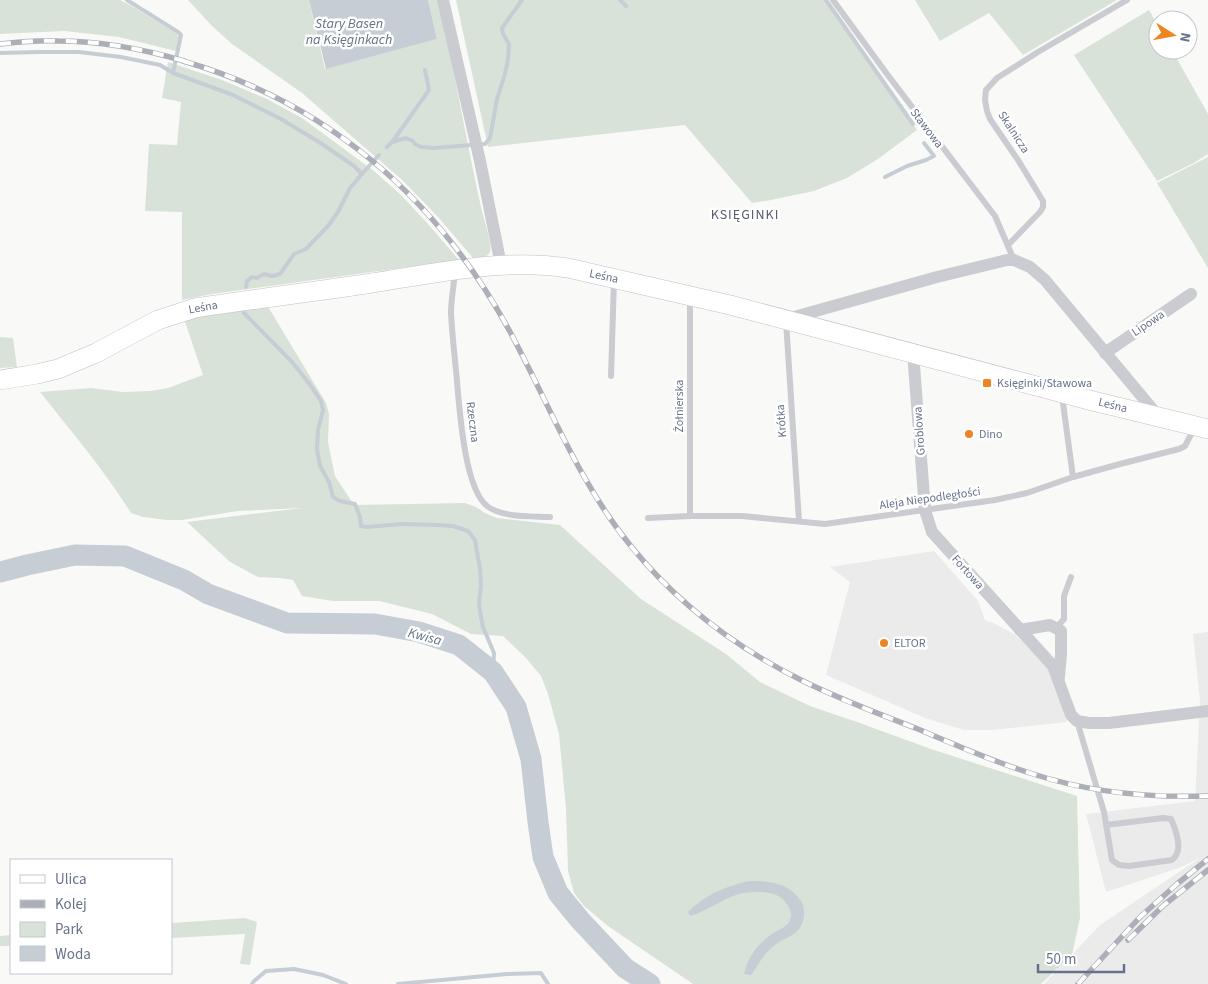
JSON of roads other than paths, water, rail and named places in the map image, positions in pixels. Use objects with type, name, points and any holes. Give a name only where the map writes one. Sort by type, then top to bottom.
[{"type":"main road","name":"Leśna","points":[[0,380],[58,369],[96,353],[158,320],[195,308],[455,270],[501,265],[547,265],[737,306],[1061,392],[1202,427]]},
{"type":"street","points":[[443,0],[480,161],[501,265]]},
{"type":"street","points":[[786,320],[937,276],[1000,261],[1014,260],[1030,267],[1045,280],[1159,417]]},
{"type":"street","name":"Lipowa","points":[[1105,353],[1192,294]]},
{"type":"street","name":"Groblowa","points":[[913,352],[925,510]]},
{"type":"street","name":"Fortowa","points":[[925,510],[932,532],[1053,666],[1071,714],[1077,721]]},
{"type":"street","points":[[1020,630],[1050,626],[1055,628]]},
{"type":"street","name":"Fortowa","points":[[1055,628],[1060,631],[1061,654],[1058,680]]},
{"type":"street","points":[[1077,721],[1088,723],[1109,722],[1208,711]]},
{"type":"lane","name":"Stawowa","points":[[833,0],[995,216],[1014,260]]},
{"type":"lane","name":"Skalnicza","points":[[1008,246],[1040,212],[1043,201],[990,119],[985,100],[986,90],[997,78],[1127,0]]},
{"type":"lane","name":"Rzeczna","points":[[455,270],[451,314],[459,405],[470,472],[476,490],[486,505],[498,512],[550,517]]},
{"type":"lane","points":[[610,376],[614,279]]},
{"type":"lane","name":"Żołnierska","points":[[690,296],[690,516]]},
{"type":"lane","name":"Krótka","points":[[786,320],[799,521]]},
{"type":"lane","points":[[1061,392],[1073,477]]},
{"type":"lane","name":"Aleja Niepodległości","points":[[648,518],[742,516],[825,524],[995,500],[1027,493],[1073,477],[1179,449],[1185,446],[1202,427]]},
{"type":"lane","points":[[1055,628],[1064,619],[1064,596],[1071,577]]},
{"type":"lane","points":[[1077,721],[1104,812],[1106,825],[1112,860],[1119,865],[1129,866],[1172,860],[1177,855],[1179,848],[1175,826],[1170,819],[1163,818],[1106,825]]},
{"type":"water","name":"Stary Basen na Księginkach","points":[[309,0],[428,0],[437,39],[326,69]]},
{"type":"water","points":[[749,881],[768,882],[786,887],[799,899],[803,905],[804,912],[800,928],[771,948],[751,975],[744,974],[748,961],[755,950],[764,940],[785,926],[790,920],[789,908],[780,897],[768,893],[743,893],[697,914],[690,916],[688,912],[716,892]]},
{"type":"waterway","points":[[127,0],[181,35],[173,73],[233,95],[281,119],[322,144],[354,166],[362,174]]},
{"type":"waterway","points":[[387,147],[392,142],[406,138],[421,147],[433,148],[485,144],[490,138],[497,99],[508,59],[509,44],[502,28],[522,0]]},
{"type":"waterway","points":[[620,0],[626,6]]},
{"type":"waterway","points":[[826,0],[913,124]]},
{"type":"waterway","points":[[0,53],[79,52],[121,57],[160,65],[173,73]]},
{"type":"waterway","points":[[393,141],[429,90],[425,70]]},
{"type":"waterway","points":[[885,177],[934,156],[924,143]]},
{"type":"waterway","points":[[246,287],[247,281],[252,277],[257,278],[264,274],[272,276],[280,274],[294,254],[306,249],[328,226],[338,212],[350,188],[379,155]]},
{"type":"waterway","points":[[244,313],[292,362],[321,401],[323,410],[318,430],[317,450],[320,466],[329,482],[333,497],[340,501],[355,504],[361,526],[402,524],[453,526],[468,531],[475,540],[480,569],[480,612],[483,627],[494,653],[493,672]]},
{"type":"waterway","name":"Kwisa","points":[[0,572],[75,555],[125,556],[184,580],[208,594],[287,623],[375,624],[419,632],[459,645],[493,672],[516,707],[531,759],[543,857],[558,893],[580,920],[625,968],[650,984]]},
{"type":"waterway","points":[[252,984],[266,971],[294,969],[323,975],[346,984]]},
{"type":"waterway","points":[[398,984],[507,974],[541,973],[548,984]]},
{"type":"railway","points":[[0,44],[44,41],[90,42],[137,49],[184,61]]},
{"type":"railway","points":[[183,61],[236,79],[285,102],[331,130],[373,162],[412,198],[448,238],[480,282],[509,330],[564,440],[611,520],[630,545],[667,586],[708,622],[730,638],[777,667],[815,687],[974,752],[1052,780],[1140,795],[1208,796]]},
{"type":"railway","points":[[1078,984],[1140,917],[1208,859]]},
{"type":"railway","points":[[1128,940],[1164,905],[1208,870]]},
{"type":"place","name":"Księginki/Stawowa","points":[[987,383]]},
{"type":"place","name":"Dino","points":[[969,434]]},
{"type":"place","name":"ELTOR","points":[[884,643]]},
{"type":"district","name":"KSIĘGINKI","points":[[745,214]]}]
